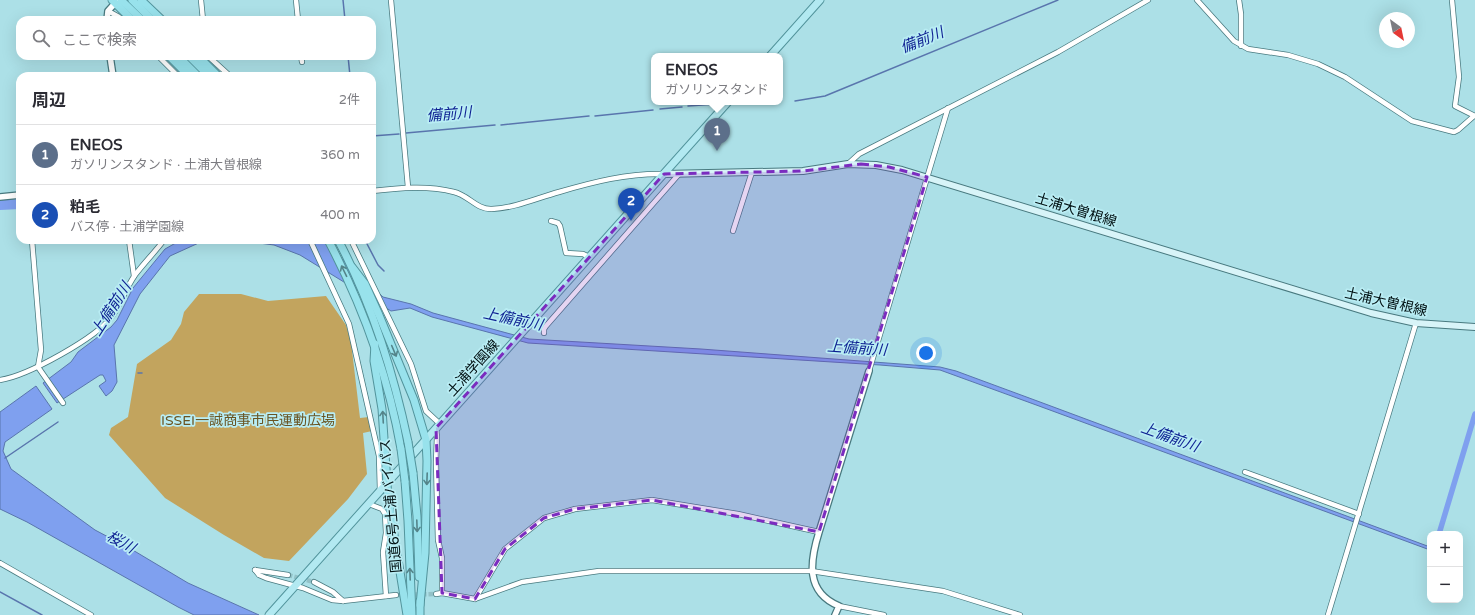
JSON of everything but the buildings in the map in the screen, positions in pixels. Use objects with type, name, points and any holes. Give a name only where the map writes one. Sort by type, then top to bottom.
[{"type":"highway","points":[[132,0],[148,16]]},
{"type":"highway","points":[[141,0],[158,16]]},
{"type":"highway","points":[[117,1],[129,16]]},
{"type":"highway","points":[[117,1],[137,16]]},
{"type":"highway","points":[[173,60],[185,72]]},
{"type":"highway","points":[[182,60],[194,72]]},
{"type":"highway","points":[[193,60],[205,72]]},
{"type":"highway","points":[[202,60],[214,72]]},
{"type":"highway","name":"国道6号土浦バイパス","points":[[330,244],[359,303],[375,344],[391,400],[401,449],[405,481],[408,520],[409,614]]},
{"type":"highway","points":[[340,244],[352,267],[365,284],[377,317],[414,400],[424,428],[427,461],[425,553],[420,610]]},
{"type":"highway","name":"国道6号土浦バイパス","points":[[377,317],[408,442],[413,473],[420,610]]},
{"type":"highway","points":[[375,344],[374,361],[382,409],[386,484],[409,614]]},
{"type":"main road","points":[[773,53],[820,0]]},
{"type":"main road","name":"土浦学園線","points":[[269,615],[725,105]]},
{"type":"main road","name":"土浦大曽根線","points":[[664,174],[803,171],[848,164],[889,167],[927,177],[1387,317],[1416,323],[1475,328]]},
{"type":"street","points":[[201,0],[202,16]]},
{"type":"street","points":[[296,0],[298,16]]},
{"type":"street","points":[[391,0],[408,187]]},
{"type":"street","points":[[848,164],[860,154],[1058,52],[1148,0]]},
{"type":"street","points":[[1197,0],[1234,41],[1241,46],[1261,52],[1288,55],[1318,64],[1345,77],[1412,121],[1454,132],[1474,116],[1455,106],[1459,77],[1452,0]]},
{"type":"street","points":[[1239,0],[1241,14],[1241,46]]},
{"type":"street","points":[[107,16],[108,11],[117,1]]},
{"type":"street","points":[[108,11],[117,16]]},
{"type":"street","points":[[111,60],[112,72]]},
{"type":"street","points":[[162,60],[174,72]]},
{"type":"street","points":[[212,60],[226,72]]},
{"type":"street","points":[[884,615],[839,606],[830,602],[823,596],[814,580],[811,570],[812,558],[948,108]]},
{"type":"street","points":[[733,231],[752,172]]},
{"type":"street","points":[[376,190],[408,187],[455,192],[485,209],[494,209],[515,206],[560,192],[621,176],[664,174]]},
{"type":"street","points":[[544,334],[546,326],[679,174]]},
{"type":"street","points":[[0,197],[16,195]]},
{"type":"street","points":[[550,221],[558,223],[560,226],[566,253],[583,254],[589,257]]},
{"type":"street","points":[[32,244],[41,350],[38,367],[63,403]]},
{"type":"street","points":[[130,244],[134,276]]},
{"type":"street","points":[[0,380],[38,367],[94,333],[112,316],[134,276],[161,244]]},
{"type":"street","points":[[312,244],[349,324],[379,456],[380,491]]},
{"type":"street","points":[[353,244],[411,364],[426,411],[438,426],[436,469],[438,540],[442,558],[439,594],[475,599],[522,582],[599,571],[811,570],[943,591],[1020,615]]},
{"type":"street","points":[[1328,615],[1416,323]]},
{"type":"street","points":[[1245,472],[1358,516]]},
{"type":"street","points":[[475,599],[505,549],[544,518],[575,509],[652,500],[738,514],[819,532]]},
{"type":"street","points":[[369,504],[382,510],[385,514],[386,533],[384,552],[386,596]]},
{"type":"street","points":[[0,563],[91,615]]},
{"type":"street","points":[[288,575],[255,570],[259,575],[266,578],[302,588],[332,600],[343,601],[396,595]]},
{"type":"street","points":[[314,582],[333,592],[343,601]]},
{"type":"street","points":[[835,614],[839,606]]},
{"type":"highlighted area","points":[[861,164],[889,167],[927,177],[819,532],[652,500],[575,509],[544,518],[505,549],[475,599],[442,593],[436,428],[664,174],[803,171]]},
{"type":"green space","name":"ISSEI一誠商事市民運動広場","points":[[199,294],[241,294],[268,301],[326,296],[346,325],[351,342],[360,418],[369,417],[372,431],[363,433],[367,474],[348,499],[289,561],[264,558],[165,498],[109,435],[111,428],[128,417],[137,364],[171,340],[181,324],[184,312]]},
{"type":"water","points":[[174,244],[196,244],[170,256],[140,294],[114,345],[117,382],[112,391],[106,396],[99,386],[106,381],[103,375],[100,375],[57,403],[43,383],[71,362],[78,352],[111,327],[117,320],[133,288],[165,249]]},
{"type":"water","points":[[266,244],[326,244],[383,297],[411,304],[433,313],[529,339],[701,349],[940,367],[956,371],[1427,546],[1427,549],[940,370],[528,343],[432,317],[410,308],[391,311],[300,255],[274,245]]},
{"type":"water","points":[[36,386],[52,409],[5,442],[3,451],[11,469],[95,530],[131,549],[188,583],[259,615],[194,615],[27,522],[0,509],[0,412]]},
{"type":"waterway","points":[[343,0],[345,16]]},
{"type":"waterway","name":"備前川","points":[[795,101],[825,96],[1058,0]]},
{"type":"waterway","points":[[348,60],[350,72]]},
{"type":"waterway","name":"備前川","points":[[688,106],[702,105]]},
{"type":"waterway","name":"備前川","points":[[660,109],[682,107]]},
{"type":"waterway","name":"備前川","points":[[595,116],[653,110]]},
{"type":"waterway","name":"備前川","points":[[501,125],[589,116]]},
{"type":"waterway","name":"備前川","points":[[406,133],[495,125]]},
{"type":"waterway","name":"備前川","points":[[376,136],[399,134]]},
{"type":"waterway","name":"備前川","points":[[0,205],[16,204]]},
{"type":"waterway","points":[[367,244],[378,265],[384,271]]},
{"type":"waterway","points":[[1440,531],[1475,414]]},
{"type":"waterway","points":[[5,458],[58,422]]},
{"type":"waterway","points":[[0,592],[42,615]]},
{"type":"tunnel","points":[[288,575],[314,582]]},
{"type":"tunnel","points":[[396,595],[436,594]]},
{"type":"place","name":"ENEOS","points":[[717,151]]},
{"type":"place","name":"粕毛","points":[[631,221]]},
{"type":"water label","name":"上備前川","points":[[111,309]]},
{"type":"water label","name":"上備前川","points":[[513,319]]},
{"type":"water label","name":"上備前川","points":[[857,348]]},
{"type":"water label","name":"上備前川","points":[[1170,437]]},
{"type":"water label","name":"桜川","points":[[121,542]]}]
